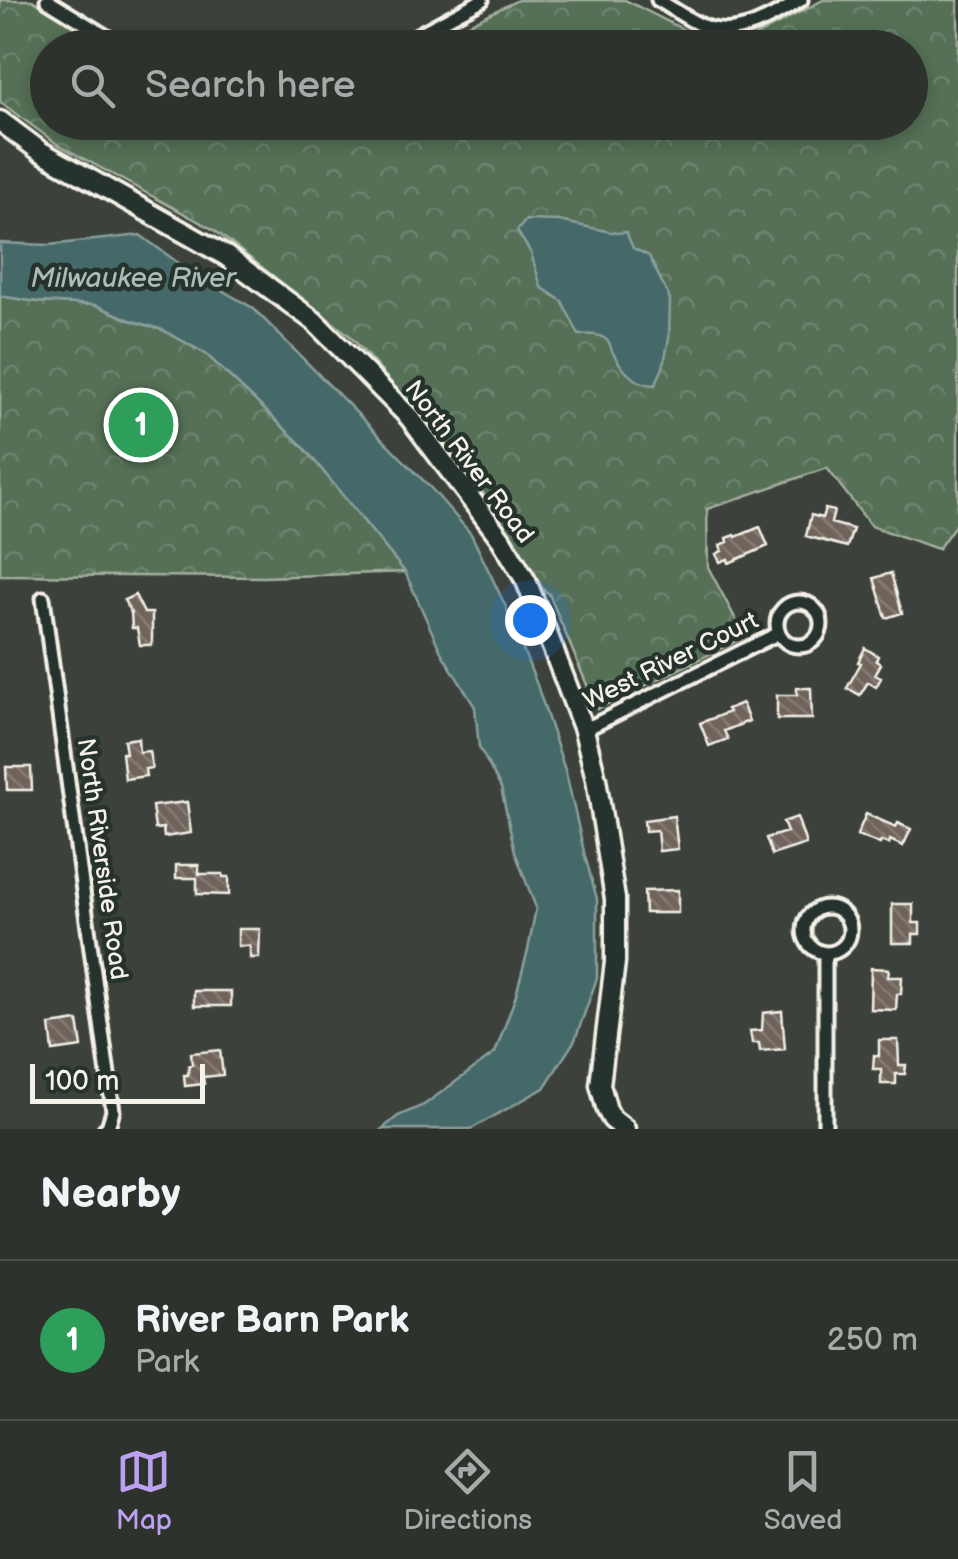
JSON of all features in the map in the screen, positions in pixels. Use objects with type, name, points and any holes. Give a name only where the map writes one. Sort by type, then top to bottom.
[{"type":"street","points":[[46,0],[95,30]]},
{"type":"street","points":[[426,30],[482,0]]},
{"type":"street","points":[[658,0],[709,28],[731,30],[758,24],[801,0]]},
{"type":"street","name":"North River Road","points":[[0,121],[40,151],[226,256],[314,321],[410,418],[501,539],[526,581],[584,730],[596,779],[615,899],[615,962],[600,1084],[612,1118],[625,1129]]},
{"type":"street","name":"North Riverside Road","points":[[44,598],[113,1111],[106,1128]]},
{"type":"street","name":"West River Court","points":[[584,730],[779,633]]},
{"type":"street","points":[[826,906],[841,911],[851,930],[840,950],[825,954],[806,941],[804,926],[812,912],[826,906]]},
{"type":"street","points":[[825,954],[825,1129]]},
{"type":"green space","points":[[0,0],[32,0],[83,30],[30,30],[30,124],[0,102]]},
{"type":"green space","points":[[518,0],[625,0],[684,30],[456,30]]},
{"type":"green space","points":[[823,0],[958,0],[958,521],[938,549],[871,526],[827,468],[707,509],[708,567],[745,637],[597,709],[549,594],[470,472],[350,336],[214,230],[52,140],[928,140],[928,30],[767,30]]},
{"type":"green space","points":[[0,296],[96,305],[163,330],[206,354],[302,445],[405,572],[264,577],[0,575]]},
{"type":"water","points":[[526,220],[626,232],[633,248],[649,256],[670,299],[669,338],[655,385],[629,375],[604,338],[579,335],[562,301],[541,287],[531,253],[517,231]]},
{"type":"water","name":"Milwaukee River","points":[[140,235],[195,275],[253,308],[430,487],[471,534],[537,685],[566,773],[597,899],[597,978],[575,1040],[544,1088],[471,1129],[382,1129],[398,1116],[424,1105],[495,1053],[515,998],[536,908],[515,852],[501,788],[479,747],[475,707],[441,652],[405,572],[302,445],[206,354],[163,330],[96,305],[0,296],[0,243],[49,245]]},
{"type":"building","points":[[825,509],[834,511],[831,523],[853,529],[847,547],[806,536],[811,515],[822,518]]},
{"type":"building","points":[[760,527],[768,546],[729,563],[728,559],[720,562],[716,554],[722,551],[720,545],[728,542],[727,538]]},
{"type":"building","points":[[891,573],[902,613],[886,618],[874,578]]},
{"type":"building","points":[[135,595],[144,613],[152,613],[152,645],[140,645],[137,628],[132,628],[131,613],[124,600]]},
{"type":"building","points":[[865,648],[878,656],[876,661],[881,664],[875,675],[881,678],[876,687],[868,682],[860,695],[847,688]]},
{"type":"building","points":[[797,688],[811,688],[812,719],[777,719],[777,695],[797,695]]},
{"type":"building","points":[[742,703],[749,721],[724,731],[728,739],[709,746],[700,723]]},
{"type":"building","points":[[138,738],[139,752],[149,751],[152,768],[145,769],[146,776],[125,779],[124,740]]},
{"type":"building","points":[[6,767],[31,767],[32,790],[7,790]]},
{"type":"building","points":[[187,802],[191,833],[164,837],[163,828],[155,829],[152,806]]},
{"type":"building","points":[[866,814],[911,829],[903,846],[890,840],[889,844],[880,844],[857,835]]},
{"type":"building","points":[[674,816],[678,849],[659,851],[657,830],[645,831],[644,820]]},
{"type":"building","points":[[797,817],[806,844],[772,855],[766,838],[787,832],[783,822]]},
{"type":"building","points":[[176,865],[199,865],[199,874],[229,877],[229,895],[197,894],[197,878],[176,878]]},
{"type":"building","points":[[678,890],[678,913],[645,913],[644,891]]},
{"type":"building","points":[[892,904],[913,904],[913,923],[920,923],[920,934],[913,934],[913,943],[892,943]]},
{"type":"building","points":[[238,929],[260,929],[259,958],[250,958],[250,946],[238,946]]},
{"type":"building","points":[[871,968],[889,969],[888,977],[902,977],[896,1010],[870,1009]]},
{"type":"building","points":[[194,991],[231,991],[231,1006],[194,1006]]},
{"type":"building","points":[[782,1011],[785,1049],[760,1051],[759,1043],[752,1043],[750,1031],[762,1030],[763,1013]]},
{"type":"building","points":[[78,1021],[82,1047],[53,1051],[50,1025]]},
{"type":"building","points":[[879,1040],[898,1040],[899,1065],[906,1065],[905,1074],[896,1074],[896,1084],[881,1084],[881,1069],[873,1069],[874,1055],[879,1056]]},
{"type":"building","points":[[220,1050],[223,1075],[203,1077],[204,1084],[185,1086],[191,1053]]},
{"type":"place","name":"River Barn Park","points":[[141,425]]}]
